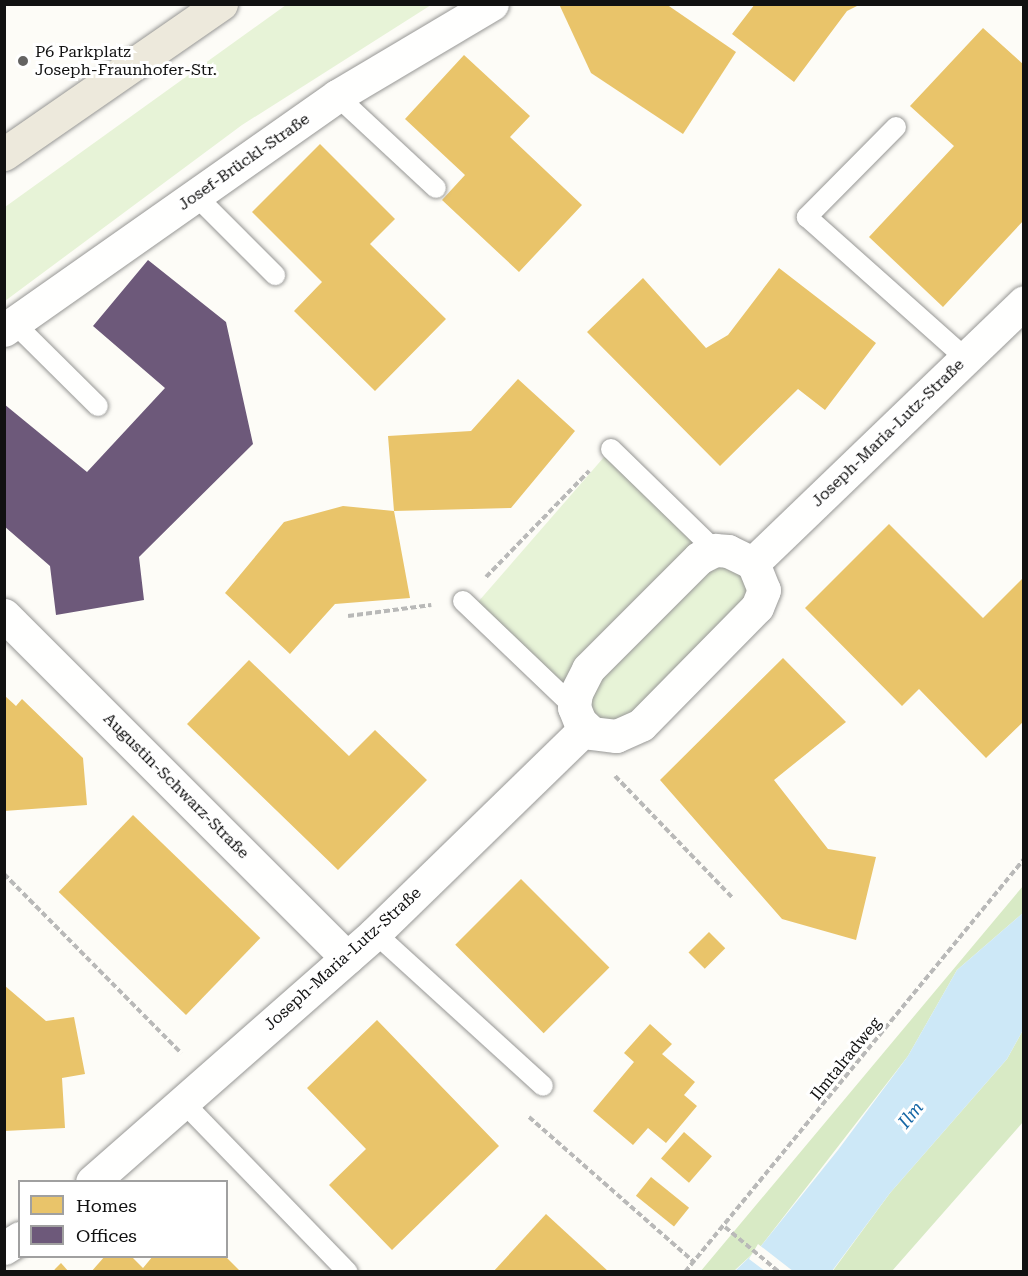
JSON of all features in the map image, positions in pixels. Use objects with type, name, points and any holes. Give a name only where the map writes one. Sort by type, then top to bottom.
[{"type":"main road","points":[[4,154],[221,4]]},
{"type":"street","name":"Josef-Brückl-Straße","points":[[9,327],[337,96],[492,4]]},
{"type":"street","name":"Joseph-Maria-Lutz-Straße","points":[[753,563],[1023,302]]},
{"type":"street","name":"Joseph-Maria-Lutz-Straße","points":[[94,1180],[375,933],[588,724],[581,681],[588,669],[699,558],[714,550]]},
{"type":"street","points":[[588,724],[616,736],[641,725],[750,617],[764,590],[753,563],[728,551],[714,550]]},
{"type":"street","name":"Augustin-Schwarz-Straße","points":[[4,615],[347,958]]},
{"type":"street","points":[[4,1248],[18,1239]]},
{"type":"lane","points":[[337,96],[436,188]]},
{"type":"lane","points":[[896,127],[807,217],[966,358]]},
{"type":"lane","points":[[196,196],[275,275]]},
{"type":"lane","points":[[9,327],[98,406]]},
{"type":"lane","points":[[611,449],[714,550]]},
{"type":"lane","points":[[463,601],[588,724]]},
{"type":"lane","points":[[375,933],[543,1086]]},
{"type":"lane","points":[[182,1101],[348,1272]]},
{"type":"path","points":[[348,616],[463,601],[611,449]]},
{"type":"path","points":[[588,724],[608,768],[733,898]]},
{"type":"path","name":"Ilmtalradweg","points":[[685,1272],[725,1227],[1023,859]]},
{"type":"path","points":[[4,874],[207,1079]]},
{"type":"path","points":[[543,1086],[522,1110],[694,1262]]},
{"type":"path","points":[[725,1227],[779,1272]]},
{"type":"green space","points":[[286,5],[431,5],[242,125],[5,301],[5,207]]},
{"type":"green space","points":[[611,449],[761,580],[622,740],[472,609]]},
{"type":"green space","points":[[1023,886],[1023,913],[957,970],[908,1056],[761,1246],[734,1271],[700,1272]]},
{"type":"green space","points":[[1023,1030],[1023,1122],[892,1271],[832,1272],[890,1193],[1007,1059]]},
{"type":"water","name":"Ilm","points":[[1023,913],[1023,1030],[1007,1059],[890,1193],[832,1271],[734,1272],[761,1246],[838,1150],[908,1056],[957,970]]},
{"type":"pier","points":[[758,1244],[793,1271],[765,1271],[749,1259]]},
{"type":"building: Homes","points":[[559,4],[666,4],[736,52],[683,134],[591,73]]},
{"type":"building: Homes","points":[[755,4],[861,4],[847,11],[794,82],[732,34]]},
{"type":"building: Homes","points":[[983,28],[1024,65],[1024,220],[943,307],[869,237],[954,146],[910,106]]},
{"type":"building: Homes","points":[[464,55],[530,116],[510,137],[582,205],[519,272],[442,200],[465,175],[405,119]]},
{"type":"building: Homes","points":[[320,144],[395,219],[370,244],[446,319],[375,391],[294,311],[322,282],[252,212]]},
{"type":"building: Homes","points":[[779,268],[876,343],[825,410],[798,389],[720,466],[587,332],[643,278],[706,348],[728,335]]},
{"type":"building: Homes","points":[[518,379],[575,431],[511,508],[394,511],[388,436],[471,431]]},
{"type":"building: Homes","points":[[343,506],[394,511],[410,598],[335,604],[290,654],[225,593],[284,522]]},
{"type":"building: Homes","points":[[889,524],[983,618],[1024,577],[1024,721],[986,758],[919,689],[902,706],[805,608]]},
{"type":"building: Homes","points":[[783,658],[846,722],[774,780],[828,849],[876,857],[856,940],[782,919],[660,780]]},
{"type":"building: Homes","points":[[249,660],[349,756],[375,730],[427,780],[338,870],[187,724]]},
{"type":"building: Homes","points":[[4,695],[16,706],[22,699],[83,758],[87,805],[4,811]]},
{"type":"building: Homes","points":[[133,815],[260,938],[186,1015],[59,892]]},
{"type":"building: Homes","points":[[521,879],[609,967],[544,1033],[455,945]]},
{"type":"building: Homes","points":[[709,932],[725,948],[705,969],[688,953]]},
{"type":"building: Homes","points":[[4,985],[46,1021],[74,1017],[85,1074],[62,1078],[65,1128],[4,1131]]},
{"type":"building: Homes","points":[[377,1020],[499,1146],[392,1250],[329,1185],[366,1149],[307,1088]]},
{"type":"building: Homes","points":[[650,1024],[672,1044],[662,1054],[695,1082],[684,1095],[697,1106],[666,1143],[648,1128],[633,1145],[593,1111],[634,1062],[624,1053]]},
{"type":"building: Homes","points":[[684,1132],[712,1156],[689,1183],[661,1158]]},
{"type":"building: Homes","points":[[651,1177],[689,1208],[674,1226],[636,1196]]},
{"type":"building: Homes","points":[[546,1214],[609,1272],[493,1272]]},
{"type":"building: Homes","points":[[103,1258],[133,1258],[143,1268],[151,1258],[227,1258],[241,1272],[91,1272]]},
{"type":"building: Homes","points":[[61,1263],[69,1272],[53,1272],[55,1269]]},
{"type":"building: Offices","points":[[148,260],[226,322],[253,444],[139,557],[144,600],[56,615],[50,566],[4,526],[4,404],[87,472],[165,388],[93,326]]},
{"type":"place","name":"P6 Parkplatz Joseph-Fraunhofer-Str.","points":[[23,61]]}]
